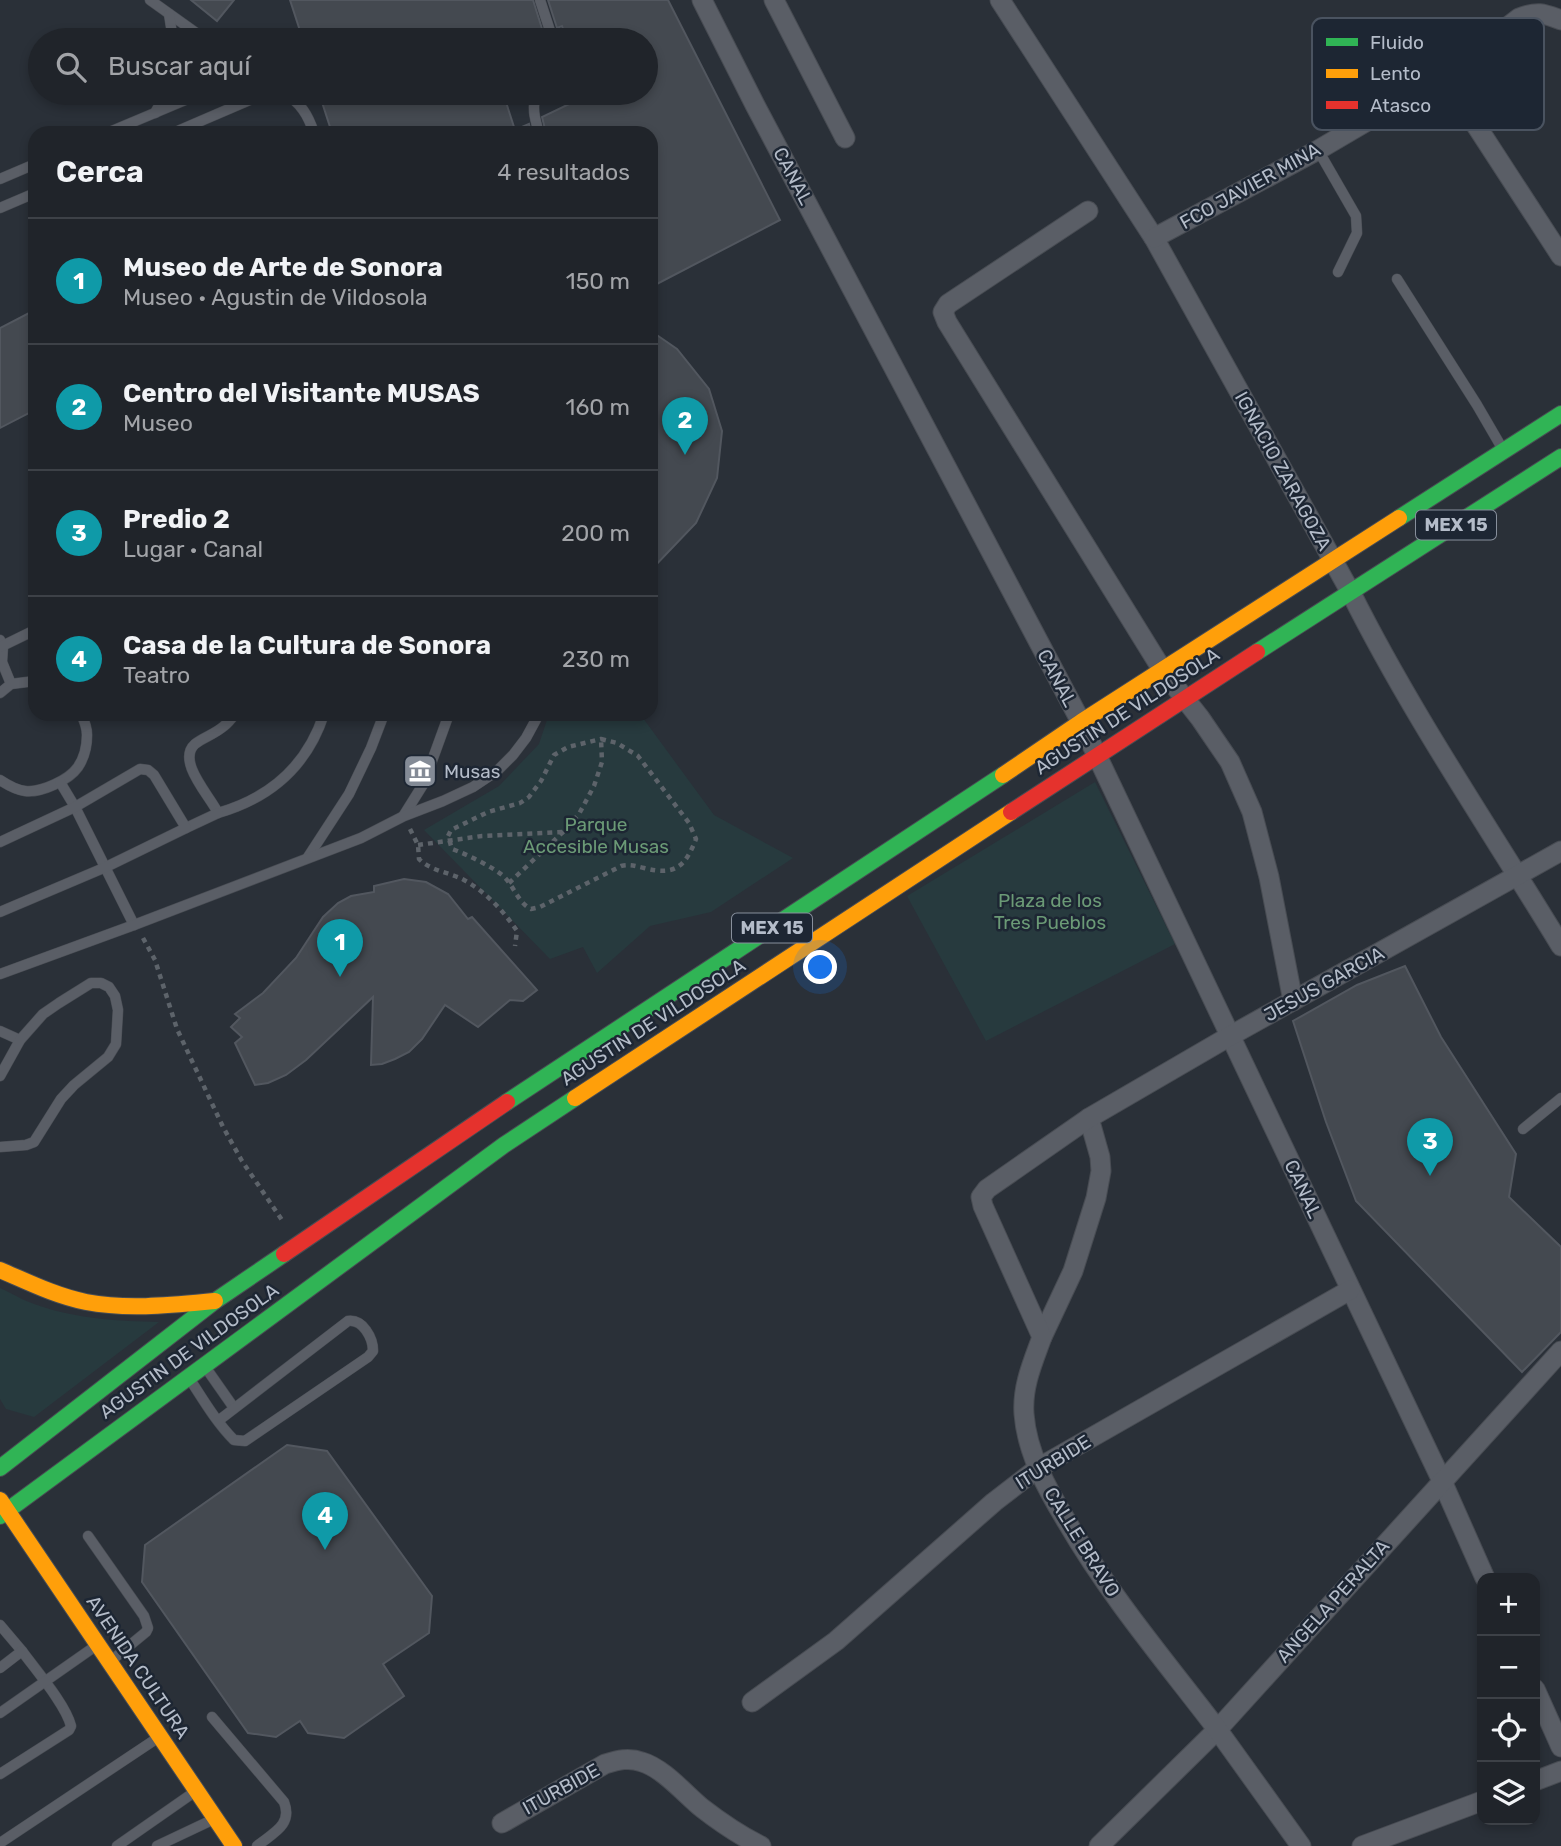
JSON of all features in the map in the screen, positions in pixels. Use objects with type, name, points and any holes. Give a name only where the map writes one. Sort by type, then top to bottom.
[{"type":"main road","name":"AGUSTIN DE VILDOSOLA","points":[[0,1468],[215,1301],[478,1121],[940,818],[1081,722],[1561,414]]},
{"type":"main road","name":"AGUSTIN DE VILDOSOLA","points":[[2,1509],[205,1366],[504,1145],[1185,698],[1561,457]]},
{"type":"main road","points":[[0,1270],[84,1302],[117,1306],[215,1301]]},
{"type":"main road","name":"AVENIDA CULTURA","points":[[2,1509],[234,1846]]},
{"type":"street","name":"CANAL","points":[[702,0],[761,117],[1081,722],[1442,1481],[1483,1573]]},
{"type":"street","points":[[774,0],[845,138]]},
{"type":"street","name":"IGNACIO ZARAGOZA","points":[[1000,0],[1154,239],[1374,638],[1447,763],[1561,946]]},
{"type":"street","name":"FCO JAVIER MINA","points":[[1519,18],[1532,13],[1545,13],[1561,20]]},
{"type":"street","name":"FCO JAVIER MINA","points":[[1154,239],[1352,130]]},
{"type":"street","points":[[1479,130],[1561,256]]},
{"type":"street","points":[[1088,211],[948,304],[943,312],[999,408],[1163,671],[1230,762],[1252,812],[1269,877],[1293,1001]]},
{"type":"street","name":"JESUS GARCIA","points":[[1042,1336],[984,1206],[981,1197],[987,1189],[1089,1118],[1561,851]]},
{"type":"street","points":[[1042,1336],[1073,1271],[1096,1198],[1101,1171],[1100,1157],[1089,1118]]},
{"type":"street","name":"ITURBIDE","points":[[752,1702],[836,1641],[994,1502],[1038,1468],[1350,1290]]},
{"type":"street","name":"CALLE BRAVO","points":[[1042,1336],[1027,1377],[1024,1415],[1038,1468],[1076,1537],[1106,1584],[1301,1846]]},
{"type":"street","name":"ANGELA PERALTA","points":[[1099,1846],[1217,1730],[1561,1351]]},
{"type":"street","points":[[1539,1699],[1561,1747]]},
{"type":"street","name":"ITURBIDE","points":[[502,1823],[605,1765],[630,1759],[645,1762],[704,1809],[761,1846]]},
{"type":"street","points":[[1540,1779],[1561,1771]]},
{"type":"street","points":[[1362,1846],[1477,1803]]},
{"type":"lane","points":[[150,0],[189,28]]},
{"type":"lane","points":[[540,0],[549,28]]},
{"type":"lane","points":[[169,14],[171,28]]},
{"type":"lane","points":[[155,113],[159,105]]},
{"type":"lane","points":[[124,126],[174,105]]},
{"type":"lane","points":[[189,126],[238,105]]},
{"type":"lane","points":[[301,105],[312,126]]},
{"type":"lane","points":[[534,105],[537,126]]},
{"type":"lane","points":[[1318,150],[1356,216],[1357,233],[1338,272]]},
{"type":"lane","points":[[0,179],[28,167]]},
{"type":"lane","points":[[0,208],[28,196]]},
{"type":"lane","points":[[1397,279],[1504,451]]},
{"type":"lane","points":[[11,684],[2,663],[1,644],[28,633]]},
{"type":"lane","points":[[0,693],[11,684],[28,682]]},
{"type":"lane","points":[[0,780],[25,791],[44,789],[60,782],[78,767],[85,751],[88,733],[86,721]]},
{"type":"lane","points":[[218,813],[192,771],[189,760],[194,745],[229,721]]},
{"type":"lane","points":[[0,912],[106,867],[218,813],[252,801],[281,781],[303,757],[322,721]]},
{"type":"lane","points":[[308,857],[349,794],[381,721]]},
{"type":"lane","points":[[404,816],[424,783],[446,721]]},
{"type":"lane","points":[[0,974],[361,838],[404,816],[443,802],[497,771],[526,738],[535,721]]},
{"type":"lane","points":[[0,842],[75,807],[140,769],[148,770],[153,775],[186,828]]},
{"type":"lane","points":[[60,782],[134,925]]},
{"type":"lane","points":[[0,962],[12,970]]},
{"type":"lane","points":[[0,1076],[20,1040],[43,1014],[91,983],[101,982],[109,987],[115,996],[118,1010],[113,1052],[61,1099],[34,1142],[0,1147]]},
{"type":"lane","points":[[0,1031],[20,1040]]},
{"type":"lane","points":[[1524,1129],[1561,1098]]},
{"type":"lane","points":[[189,1377],[218,1421],[234,1440],[245,1440],[368,1357],[373,1351],[370,1338],[359,1322],[348,1321],[218,1421]]},
{"type":"lane","points":[[205,1366],[234,1408]]},
{"type":"lane","points":[[88,1536],[144,1616],[148,1628],[109,1662]]},
{"type":"lane","points":[[0,1625],[45,1681],[71,1726],[69,1730],[0,1774]]},
{"type":"lane","points":[[0,1713],[97,1645]]},
{"type":"lane","points":[[0,1668],[22,1651]]},
{"type":"lane","points":[[212,1717],[284,1802],[288,1812],[286,1821],[257,1846]]},
{"type":"lane","points":[[0,1843],[159,1737]]},
{"type":"lane","points":[[117,1846],[197,1790]]},
{"type":"lane","points":[[157,1846],[216,1818]]},
{"type":"path","points":[[509,883],[564,832],[579,814],[594,786],[601,762],[601,739]]},
{"type":"path","points":[[601,739],[617,743],[638,756],[689,823],[696,839],[684,863],[670,870],[657,871],[630,864],[621,866],[531,909],[523,905],[503,876],[452,849],[449,840],[451,830],[488,812],[520,803],[529,797],[541,781],[554,755],[568,747],[601,739]]},
{"type":"path","points":[[404,816],[418,845],[419,859],[425,865],[462,879],[491,900],[517,931],[515,946]]},
{"type":"path","points":[[418,845],[482,835],[564,832]]},
{"type":"path","points":[[134,925],[156,960],[177,1029],[223,1127],[242,1161],[298,1244]]},
{"type":"green space","name":"Parque Accesible Musas","points":[[547,721],[645,721],[714,815],[793,858],[711,912],[650,926],[597,973],[583,947],[550,959],[424,830],[499,786],[539,744]]},
{"type":"green space","name":"Plaza de los Tres Pueblos","points":[[1095,782],[1175,944],[986,1041],[907,896]]},
{"type":"green space","points":[[0,1288],[35,1304],[69,1314],[159,1322],[34,1417],[6,1409],[0,1399]]},
{"type":"building","points":[[191,0],[234,0],[217,21]]},
{"type":"building","points":[[290,0],[533,0],[542,28],[299,28]]},
{"type":"building","points":[[548,0],[668,0],[780,220],[658,283],[658,126],[544,126],[542,117],[567,105],[658,105],[658,28],[557,28]]},
{"type":"building","points":[[323,105],[507,105],[514,126],[330,126]]},
{"type":"building","points":[[28,314],[28,414],[0,428],[0,328]]},
{"type":"building","points":[[658,336],[677,349],[709,389],[722,431],[717,478],[696,523],[658,563]]},
{"type":"building","points":[[404,879],[426,882],[448,894],[468,919],[472,917],[537,990],[523,1001],[510,1000],[478,1027],[445,1005],[422,1039],[409,1052],[382,1064],[371,1065],[373,997],[306,1060],[286,1075],[255,1085],[235,1043],[242,1037],[231,1027],[240,1018],[235,1014],[263,993],[296,958],[323,917],[338,903],[351,896],[374,892],[374,886]]},
{"type":"building","points":[[1405,966],[1441,1037],[1516,1154],[1509,1197],[1561,1247],[1561,1332],[1522,1372],[1356,1201],[1326,1122],[1293,1021],[1357,985]]},
{"type":"building","points":[[287,1445],[327,1451],[432,1596],[429,1633],[383,1664],[404,1696],[344,1738],[308,1733],[300,1721],[276,1737],[248,1733],[142,1582],[145,1545]]},
{"type":"traffic: fast","points":[[1399,518],[1561,414]]},
{"type":"traffic: fast","points":[[1257,652],[1561,457]]},
{"type":"traffic: fast","points":[[507,1102],[1003,775]]},
{"type":"traffic: fast","points":[[0,1516],[504,1145],[575,1098]]},
{"type":"traffic: fast","points":[[0,1468],[215,1301],[284,1254]]},
{"type":"traffic: slow","points":[[1003,775],[1399,518]]},
{"type":"traffic: slow","points":[[575,1098],[1011,812]]},
{"type":"traffic: slow","points":[[0,1270],[42,1288],[86,1302],[150,1306],[215,1301]]},
{"type":"traffic: slow","points":[[0,1500],[234,1846]]},
{"type":"traffic: jam","points":[[1011,812],[1257,652]]},
{"type":"traffic: jam","points":[[284,1254],[507,1102]]},
{"type":"place","name":"Centro del Visitante MUSAS","points":[[685,455]]},
{"type":"place","name":"Musas","points":[[420,771]]},
{"type":"place","name":"Museo de Arte de Sonora","points":[[340,977]]},
{"type":"place","name":"Predio 2","points":[[1430,1176]]},
{"type":"place","name":"Casa de la Cultura de Sonora","points":[[325,1550]]}]
